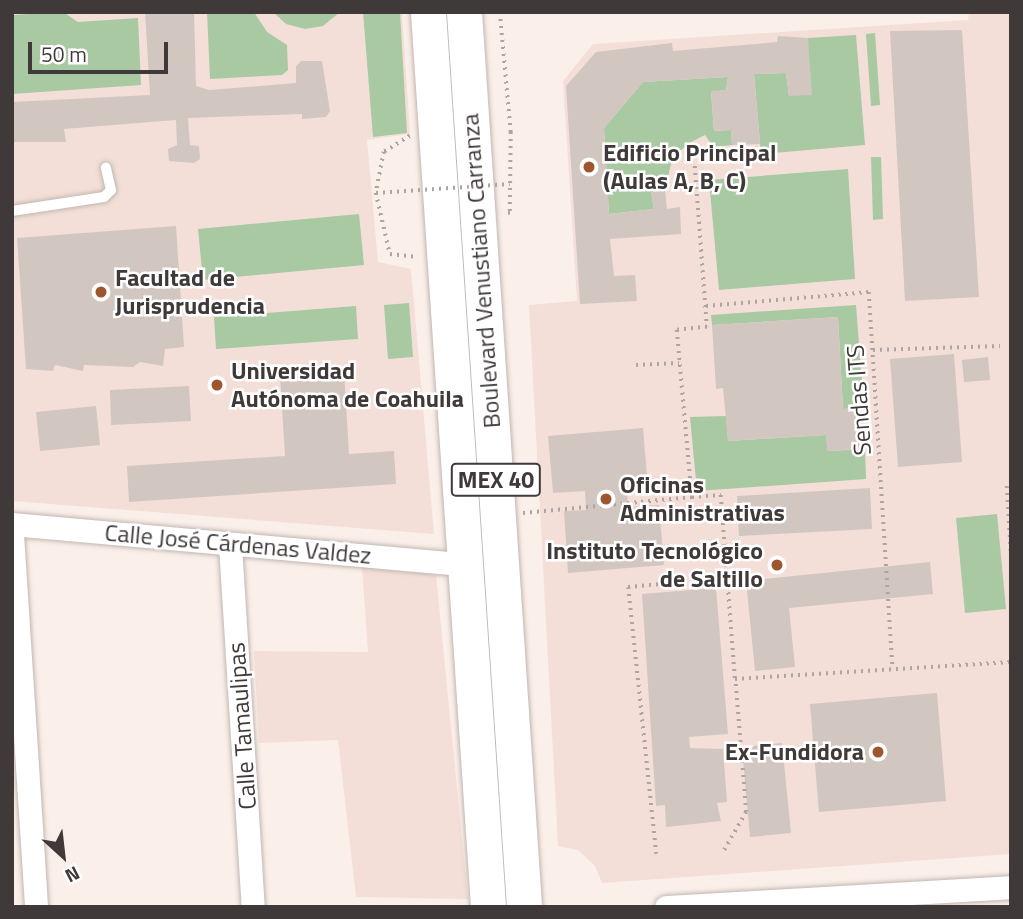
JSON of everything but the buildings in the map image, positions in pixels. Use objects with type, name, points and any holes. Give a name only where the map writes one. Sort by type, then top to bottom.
[{"type":"main road","name":"Boulevard Venustiano Carranza","points":[[428,12],[443,275],[488,907]]},
{"type":"main road","name":"Boulevard Venustiano Carranza","points":[[464,12],[524,907]]},
{"type":"main road","points":[[466,54],[483,12]]},
{"type":"street","name":"Calle José Cárdenas Valdez","points":[[12,524],[464,564]]},
{"type":"street","points":[[12,534],[36,907]]},
{"type":"street","name":"Calle Tamaulipas","points":[[230,545],[253,907]]},
{"type":"street","points":[[666,907],[854,901],[1011,887]]},
{"type":"lane","points":[[12,211],[104,197],[111,190],[106,168]]},
{"type":"path","points":[[477,216],[510,213],[511,132],[500,12]]},
{"type":"path","points":[[384,152],[376,192],[390,254],[416,255],[443,275]]},
{"type":"path","points":[[691,498],[677,330],[707,327],[695,166]]},
{"type":"path","points":[[376,192],[510,184]]},
{"type":"path","name":"Sendas ITS","points":[[706,306],[869,292],[893,669]]},
{"type":"path","points":[[873,350],[1000,346]]},
{"type":"path","points":[[636,365],[680,363]]},
{"type":"path","points":[[1007,486],[1011,553]]},
{"type":"path","points":[[520,513],[721,495],[746,812],[724,850]]},
{"type":"path","points":[[656,853],[628,587],[727,578]]},
{"type":"path","points":[[736,679],[1011,662]]},
{"type":"shaded area","name":"Universidad Autónoma de Coahuila","points":[[12,12],[402,12],[410,134],[367,140],[378,262],[411,269],[434,534],[12,501]]},
{"type":"shaded area","name":"Instituto Tecnológico de Saltillo","points":[[969,12],[1011,12],[1011,854],[602,883],[595,866],[578,850],[558,846],[529,305],[577,301],[563,81],[593,44],[968,20]]},
{"type":"shaded area","points":[[362,566],[436,575],[468,899],[356,897],[338,740],[259,743],[254,651],[368,652]]},
{"type":"green space","points":[[63,12],[78,22],[138,18],[141,85],[12,94],[12,15]]},
{"type":"green space","points":[[207,12],[254,12],[267,32],[287,45],[288,70],[282,75],[210,79]]},
{"type":"green space","points":[[273,12],[340,12],[323,26],[305,29],[286,24]]},
{"type":"green space","points":[[363,12],[400,12],[407,133],[373,137]]},
{"type":"green space","points":[[875,33],[880,105],[871,106],[866,34]]},
{"type":"green space","points":[[856,35],[865,145],[761,154],[754,74],[786,73],[789,96],[808,38]]},
{"type":"green space","points":[[728,77],[726,90],[711,92],[714,131],[731,130],[732,145],[713,147],[705,135],[693,141],[673,156],[665,189],[651,192],[654,209],[609,214],[604,128],[643,82]]},
{"type":"green space","points":[[871,157],[881,157],[883,219],[873,220]]},
{"type":"green space","points":[[848,169],[855,279],[719,290],[709,180]]},
{"type":"green space","points":[[359,214],[364,265],[203,280],[198,229]]},
{"type":"green space","points":[[409,303],[413,357],[388,359],[384,305]]},
{"type":"green space","points":[[856,305],[864,407],[843,409],[838,317],[712,325],[711,315]]},
{"type":"green space","points":[[356,306],[358,339],[216,349],[214,317]]},
{"type":"green space","points":[[726,416],[728,441],[826,435],[828,451],[865,449],[866,479],[697,491],[690,417]]},
{"type":"green space","points":[[997,514],[1006,609],[965,613],[956,518]]},
{"type":"place","name":"Edificio Principal (Aulas A, B, C)","points":[[589,167]]},
{"type":"place","name":"Facultad de Jurisprudencia","points":[[101,292]]},
{"type":"place","name":"Universidad Autónoma de Coahuila","points":[[217,385]]},
{"type":"place","name":"Oficinas Administrativas","points":[[606,499]]},
{"type":"place","name":"Instituto Tecnológico de Saltillo","points":[[777,565]]},
{"type":"place","name":"Ex-Fundidora","points":[[878,752]]}]
